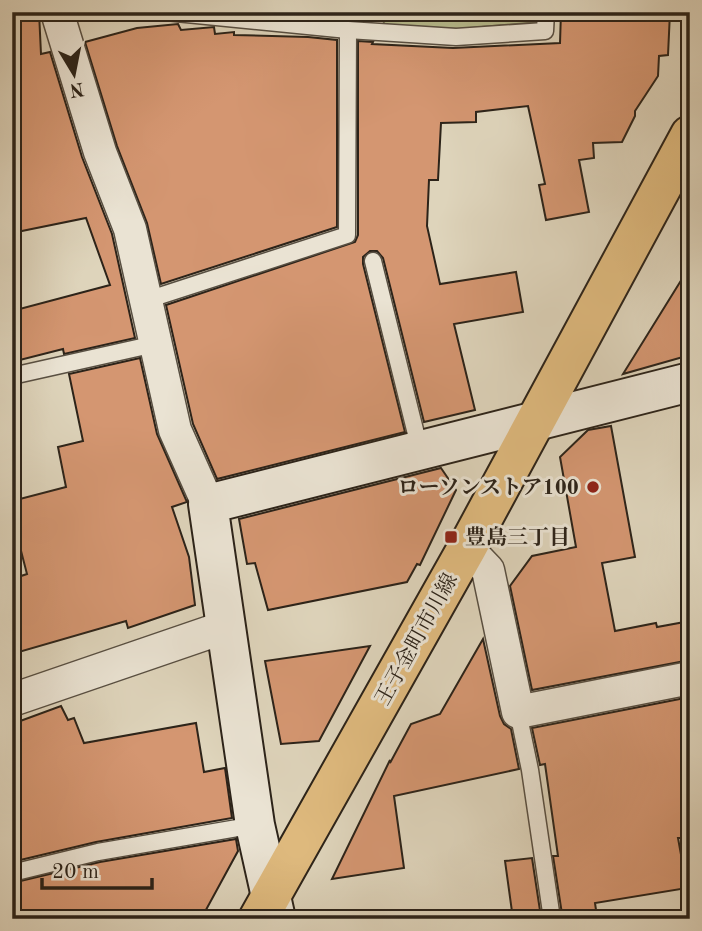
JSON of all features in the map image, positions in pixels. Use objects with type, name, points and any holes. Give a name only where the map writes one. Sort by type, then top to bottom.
[{"type":"main road","name":"王子金町市川線","points":[[269,911],[690,135]]},
{"type":"street","points":[[57,12],[100,152],[130,229],[176,430],[208,504],[269,911]]},
{"type":"street","points":[[208,504],[690,382]]},
{"type":"street","points":[[467,548],[488,570],[518,712],[690,678]]},
{"type":"street","points":[[12,700],[225,627]]},
{"type":"lane","points":[[166,12],[348,30],[456,37],[545,31],[546,12]]},
{"type":"lane","points":[[147,300],[347,235],[348,30]]},
{"type":"lane","points":[[373,261],[420,450]]},
{"type":"lane","points":[[12,376],[155,344]]},
{"type":"lane","points":[[518,712],[530,770],[552,919]]},
{"type":"lane","points":[[12,873],[98,852],[255,825]]},
{"type":"green space","points":[[383,12],[539,12],[539,22],[458,29],[384,25]]},
{"type":"building","points":[[12,12],[39,12],[41,54],[50,52],[82,157],[112,234],[135,338],[64,354],[63,349],[12,362],[12,311],[110,285],[86,218],[12,233]]},
{"type":"building","points":[[328,12],[377,12],[376,21],[329,18]]},
{"type":"building","points":[[561,12],[670,12],[668,55],[659,56],[658,76],[635,111],[622,142],[593,143],[594,158],[579,160],[589,212],[546,220],[539,185],[545,184],[528,106],[476,112],[476,122],[441,123],[438,180],[429,180],[427,226],[440,284],[516,272],[523,312],[454,324],[475,410],[424,422],[383,258],[377,251],[370,251],[363,257],[363,264],[405,432],[217,479],[193,424],[166,305],[355,242],[358,235],[358,41],[453,48],[560,43]]},
{"type":"building","points":[[178,24],[181,30],[214,27],[215,34],[234,32],[234,35],[337,40],[337,227],[161,284],[147,223],[117,146],[85,42],[137,28]]},
{"type":"building","points":[[690,266],[690,355],[623,374]]},
{"type":"building","points":[[140,358],[157,434],[187,502],[172,507],[189,557],[195,605],[128,628],[126,621],[12,654],[12,579],[27,574],[12,516],[12,501],[66,487],[58,447],[83,441],[69,374]]},
{"type":"building","points":[[611,426],[635,557],[602,563],[615,631],[656,623],[657,627],[690,621],[690,660],[532,690],[510,586],[532,556],[576,547],[560,457],[588,430]]},
{"type":"building","points":[[441,468],[456,490],[420,565],[417,564],[407,582],[268,610],[255,563],[247,564],[239,519]]},
{"type":"building","points":[[483,639],[500,716],[504,724],[511,729],[519,769],[394,796],[404,868],[332,879],[390,760],[390,763],[411,724],[440,714]]},
{"type":"building","points":[[370,646],[319,741],[281,744],[265,661]]},
{"type":"building","points":[[690,697],[690,838],[678,838],[687,888],[595,903],[596,910],[562,914],[553,856],[558,856],[545,764],[540,765],[532,728]]},
{"type":"building","points":[[61,706],[68,720],[74,718],[84,743],[196,723],[204,772],[225,768],[232,818],[96,842],[12,862],[12,724]]},
{"type":"building","points":[[236,839],[238,851],[201,919],[18,919],[12,904],[12,883],[100,862]]},
{"type":"building","points":[[532,858],[541,917],[513,919],[505,861]]},
{"type":"place","name":"ローソンストア100","points":[[593,487]]},
{"type":"place","name":"豊島三丁目","points":[[451,537]]}]
